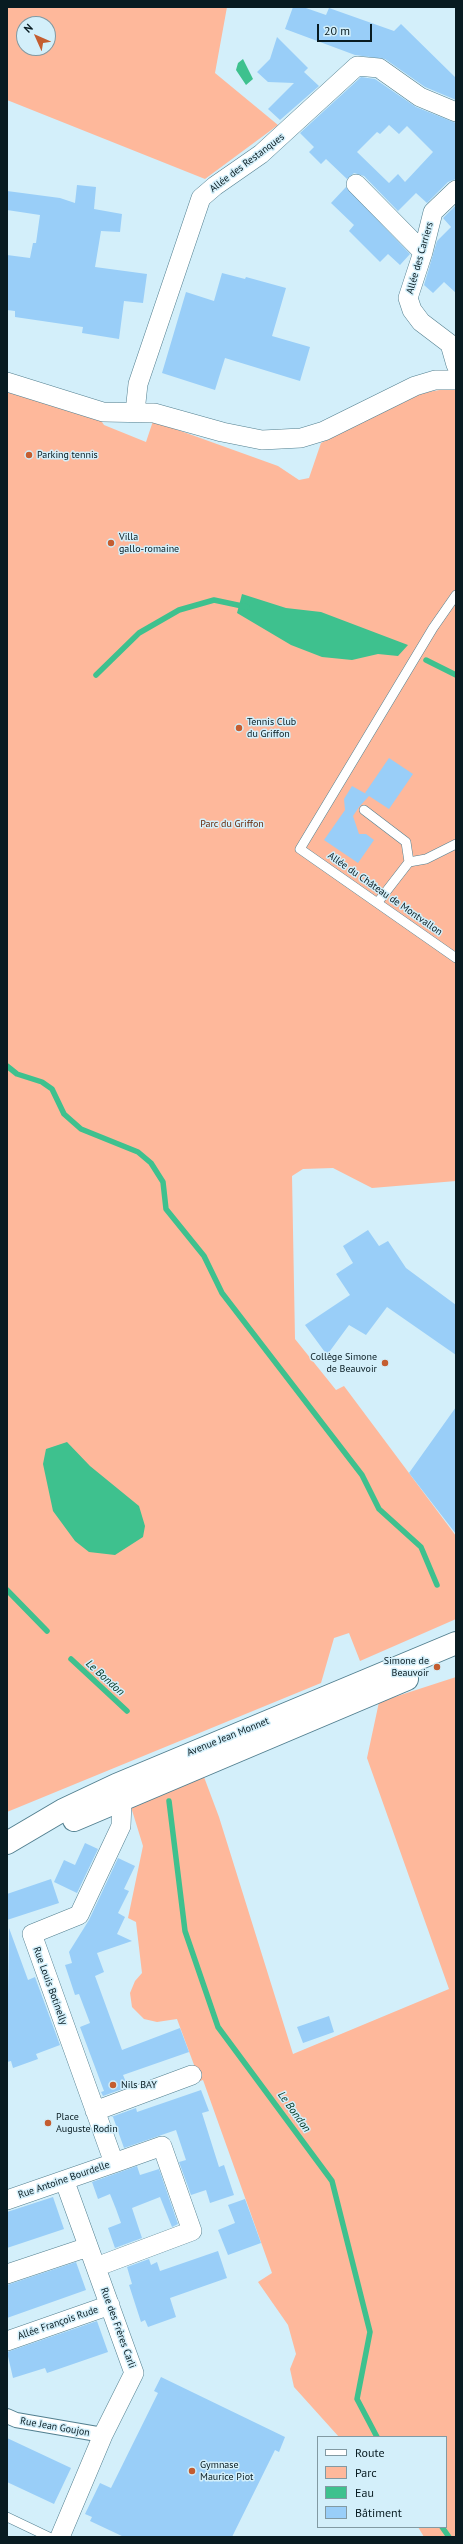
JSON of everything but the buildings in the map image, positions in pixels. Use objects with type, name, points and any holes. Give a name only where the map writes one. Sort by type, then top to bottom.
[{"type":"street","name":"Allée des Restanques","points":[[135,412],[138,384],[201,198],[215,186],[261,154],[357,66],[379,68],[420,97],[456,112]]},
{"type":"street","points":[[356,184],[423,252]]},
{"type":"street","name":"Allée des Carriers","points":[[456,190],[433,212],[423,252],[408,298],[412,310],[421,322],[450,344],[456,365]]},
{"type":"street","points":[[7,382],[103,412],[154,413],[222,432],[262,440],[301,438],[324,431],[415,386],[435,380],[456,380]]},
{"type":"street","name":"Avenue Jean Monnet","points":[[7,1843],[63,1810],[146,1782],[456,1643]]},
{"type":"street","name":"Avenue Jean Monnet","points":[[183,1765],[456,1659]]},
{"type":"street","name":"Avenue Jean Monnet","points":[[7,1843],[122,1801],[146,1782]]},
{"type":"street","name":"Rue Louis Botinelly","points":[[87,2088],[32,1934],[79,1915],[121,1826],[122,1801]]},
{"type":"street","points":[[95,2111],[192,2075]]},
{"type":"street","name":"Rue Antoine Bourdelle","points":[[7,2200],[65,2182],[114,2163],[87,2088]]},
{"type":"street","points":[[96,2266],[192,2231],[162,2146],[114,2163]]},
{"type":"street","name":"Rue des Frères Carli","points":[[60,2537],[103,2436],[134,2373],[65,2182]]},
{"type":"street","points":[[7,2274],[88,2246]]},
{"type":"street","name":"Allée François Rude","points":[[7,2341],[110,2305]]},
{"type":"street","name":"Rue Jean Goujon","points":[[7,2416],[16,2420],[103,2436]]},
{"type":"lane","name":"Allée du Château de Montvallon","points":[[456,595],[433,628],[300,849],[378,902],[456,958]]},
{"type":"lane","points":[[364,810],[406,842],[409,862]]},
{"type":"lane","points":[[378,902],[409,862],[426,859],[456,844]]},
{"type":"lane","points":[[7,2517],[49,2537]]},
{"type":"green space","points":[[7,7],[227,7],[215,73],[278,125],[205,179],[7,100]]},
{"type":"green space","name":"Parc du Griffon","points":[[456,387],[456,1181],[372,1188],[333,1168],[303,1169],[292,1176],[295,1339],[336,1390],[344,1386],[456,1536],[456,1619],[360,1661],[349,1633],[334,1638],[321,1683],[7,1812],[7,390],[100,419],[104,425],[146,442],[153,421],[278,466],[299,480],[309,478],[321,443],[417,394]]},
{"type":"green space","points":[[456,1677],[456,2537],[424,2537],[419,2528],[447,2528],[447,2436],[338,2436],[294,2387],[290,2369],[296,2354],[288,2325],[258,2282],[272,2273],[203,2080],[200,2081],[177,2019],[157,2022],[144,2019],[132,2007],[130,1993],[135,1981],[142,1973],[136,1922],[128,1918],[143,1846],[131,1807],[204,1777],[219,1817],[293,2054],[449,1989],[367,1758],[379,1702]]},
{"type":"water","points":[[243,59],[253,79],[246,85],[236,70],[238,63]]},
{"type":"water","points":[[242,594],[286,608],[321,612],[408,645],[398,656],[378,654],[352,660],[322,657],[291,645],[237,613]]},
{"type":"water","points":[[67,1442],[90,1466],[139,1506],[145,1526],[143,1537],[115,1555],[89,1552],[75,1541],[53,1511],[43,1464],[46,1449]]},
{"type":"waterway","points":[[96,675],[139,633],[179,610],[214,600],[247,607]]},
{"type":"waterway","points":[[426,660],[456,675]]},
{"type":"waterway","points":[[7,1066],[17,1074],[42,1082],[52,1089],[64,1114],[81,1129],[138,1152],[151,1163],[163,1182],[166,1209],[204,1256],[222,1293],[362,1475],[379,1509],[421,1547],[437,1585]]},
{"type":"waterway","name":"Le Bondon","points":[[7,1590],[47,1631]]},
{"type":"waterway","name":"Le Bondon","points":[[71,1659],[127,1711]]},
{"type":"waterway","name":"Le Bondon","points":[[169,1801],[185,1931],[218,2027],[332,2181],[370,2332],[357,2399],[376,2436]]},
{"type":"waterway","name":"Le Bondon","points":[[443,2528],[449,2537]]},
{"type":"place","name":"Parking tennis","points":[[29,455]]},
{"type":"place","name":"Villa gallo-romaine","points":[[111,543]]},
{"type":"place","name":"Tennis Club du Griffon","points":[[239,728]]},
{"type":"place","name":"Collège Simone de Beauvoir","points":[[385,1363]]},
{"type":"place","name":"Simone de Beauvoir","points":[[437,1667]]},
{"type":"place","name":"Nils BAY","points":[[113,2085]]},
{"type":"place","name":"Place Auguste Rodin","points":[[48,2123]]},
{"type":"place","name":"Gymnase Maurice Piot","points":[[192,2471]]}]
